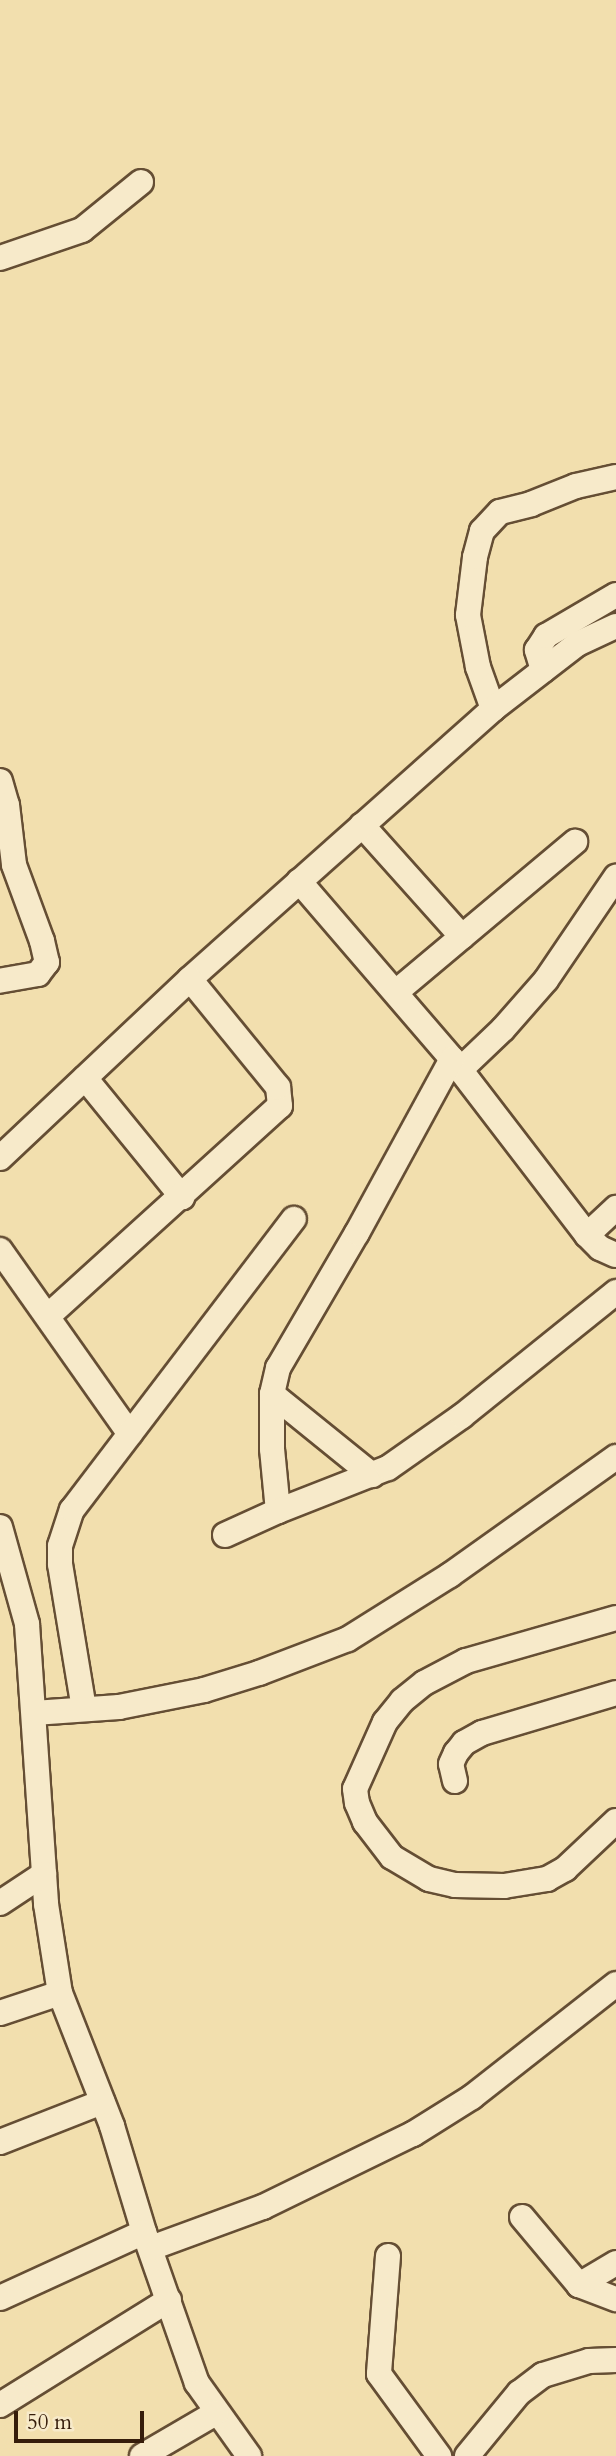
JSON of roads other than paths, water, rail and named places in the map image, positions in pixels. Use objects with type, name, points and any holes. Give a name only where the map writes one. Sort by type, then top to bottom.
[{"type":"street","points":[[0,258],[82,230],[141,183]]},
{"type":"street","points":[[493,709],[478,667],[468,615],[475,557],[482,531],[500,512],[531,504],[576,486],[616,477]]},
{"type":"street","points":[[543,670],[537,650],[546,636],[616,595]]},
{"type":"street","points":[[0,1158],[190,979],[493,709],[577,643],[616,626]]},
{"type":"street","points":[[0,781],[7,804],[6,852],[15,865],[47,962],[38,974],[0,981]]},
{"type":"street","points":[[362,825],[462,937]]},
{"type":"street","points":[[396,992],[575,842]]},
{"type":"street","points":[[278,1511],[272,1449],[272,1394],[278,1368],[456,1065],[503,1029],[546,980],[616,877]]},
{"type":"street","points":[[299,881],[456,1065],[586,1235],[600,1248],[616,1255]]},
{"type":"street","points":[[48,1316],[274,1113],[282,1102],[278,1087],[190,979]]},
{"type":"street","points":[[85,1078],[182,1197]]},
{"type":"street","points":[[586,1235],[616,1208]]},
{"type":"street","points":[[84,1709],[64,1603],[60,1546],[72,1510],[294,1219]]},
{"type":"street","points":[[0,1250],[130,1433]]},
{"type":"street","points":[[225,1535],[278,1511],[372,1475],[421,1447],[616,1292]]},
{"type":"street","points":[[272,1394],[372,1475]]},
{"type":"street","points":[[34,1713],[135,1705],[204,1690],[348,1639],[450,1575],[616,1457]]},
{"type":"street","points":[[1,1533],[27,1624],[44,1874],[60,1993],[102,2102],[193,2375],[216,2413],[249,2456]]},
{"type":"street","points":[[616,1618],[466,1661],[424,1683],[402,1701],[385,1722],[355,1789],[356,1803],[365,1822],[392,1857],[429,1879],[455,1885],[504,1886],[547,1879],[565,1869],[616,1821]]},
{"type":"street","points":[[455,1781],[451,1764],[464,1743],[473,1738],[616,1693]]},
{"type":"street","points":[[0,1903],[44,1874]]},
{"type":"street","points":[[0,2298],[147,2240],[263,2207],[413,2134],[471,2096],[616,1984]]},
{"type":"street","points":[[0,2013],[60,1993]]},
{"type":"street","points":[[0,2142],[102,2102]]},
{"type":"street","points":[[522,2217],[579,2285],[616,2298]]},
{"type":"street","points":[[388,2256],[379,2374],[439,2456]]},
{"type":"street","points":[[579,2285],[616,2263]]},
{"type":"street","points":[[0,2404],[169,2300]]},
{"type":"street","points":[[467,2456],[531,2382],[571,2365],[616,2360]]},
{"type":"street","points":[[142,2456],[216,2413]]}]
